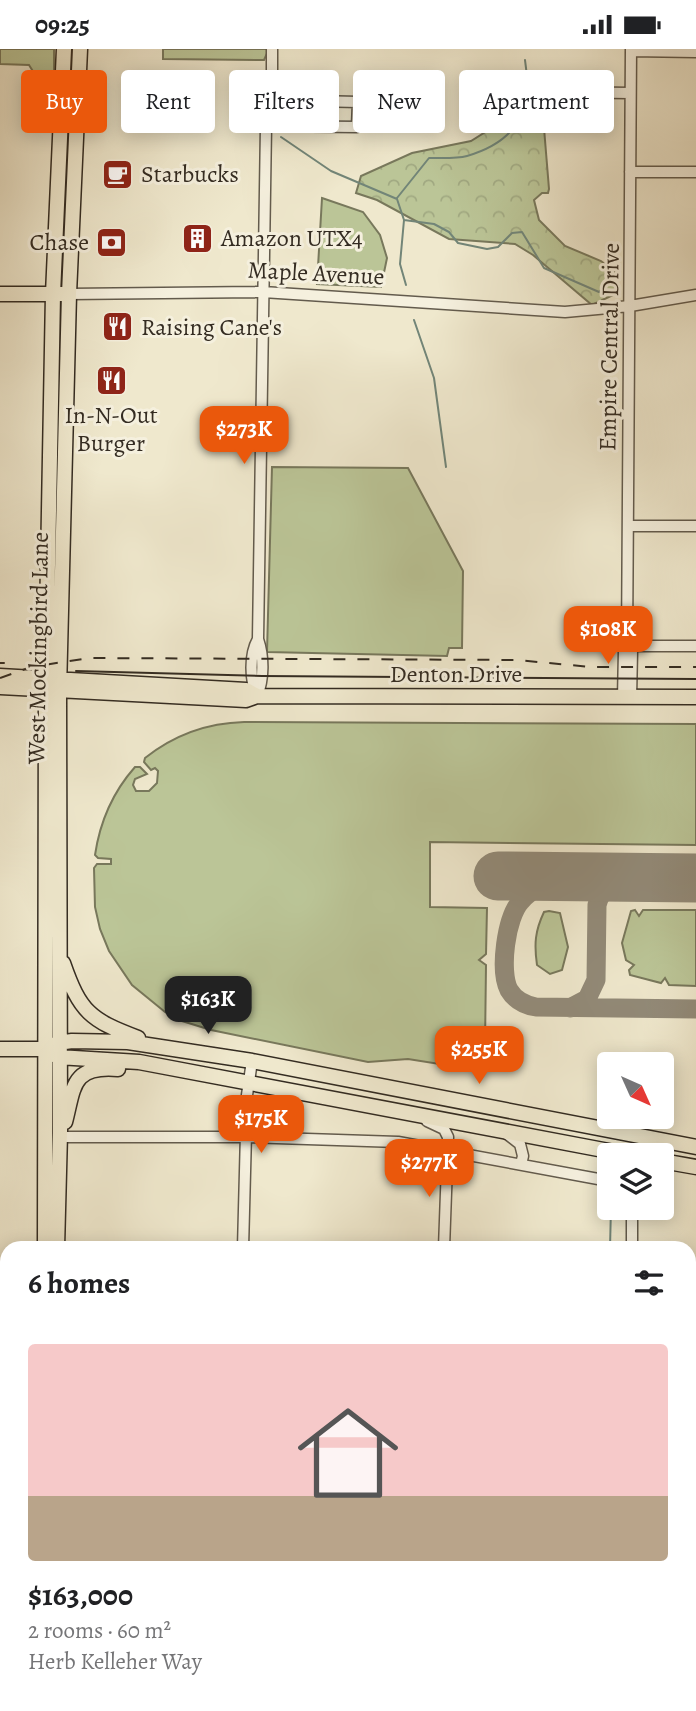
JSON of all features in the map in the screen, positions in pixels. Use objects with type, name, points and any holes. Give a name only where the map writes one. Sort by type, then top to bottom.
[{"type":"main road","name":"West Mockingbird Lane","points":[[64,49],[64,70]]},
{"type":"main road","name":"West Mockingbird Lane","points":[[79,70],[80,49]]},
{"type":"main road","name":"West Mockingbird Lane","points":[[58,415],[69,294],[65,133]]},
{"type":"main road","name":"West Mockingbird Lane","points":[[55,1241],[51,1230],[44,1049],[52,818],[58,415],[53,294],[72,133]]},
{"type":"main road","name":"Maple Avenue","points":[[0,295],[69,294]]},
{"type":"main road","name":"Denton Drive","points":[[0,676],[89,691],[246,700],[257,697],[696,697]]},
{"type":"main road","name":"West Mockingbird Lane","points":[[47,1241],[51,1230],[60,1135],[59,952],[52,818],[59,738],[52,684]]},
{"type":"main road","name":"Denton Drive","points":[[0,687],[52,684],[246,690],[257,697]]},
{"type":"main road","points":[[59,738],[72,703],[89,691]]},
{"type":"main road","points":[[59,952],[75,995],[90,1015],[102,1024],[159,1046]]},
{"type":"main road","points":[[58,1050],[111,1040],[159,1046],[252,1061],[696,1147]]},
{"type":"main road","points":[[0,1049],[58,1050],[168,1067],[597,1148]]},
{"type":"main road","points":[[60,1135],[66,1121],[71,1091],[76,1082],[88,1073],[108,1068],[160,1070],[168,1067]]},
{"type":"main road","points":[[674,1163],[696,1167]]},
{"type":"street","points":[[272,49],[272,70]]},
{"type":"street","points":[[631,50],[696,52]]},
{"type":"street","name":"Empire Central Drive","points":[[627,698],[624,650],[627,646],[631,50]]},
{"type":"street","points":[[614,93],[630,93]]},
{"type":"street","points":[[339,102],[358,102],[357,127],[339,127]]},
{"type":"street","points":[[257,697],[262,684],[261,648],[258,639],[266,133]]},
{"type":"street","points":[[630,172],[696,172]]},
{"type":"street","name":"Maple Avenue","points":[[69,294],[263,292],[544,311],[586,311],[696,295]]},
{"type":"street","points":[[628,526],[696,526]]},
{"type":"street","points":[[627,646],[696,646]]},
{"type":"street","points":[[243,1241],[248,1081],[252,1061]]},
{"type":"street","points":[[399,1110],[444,1129],[448,1137],[444,1241]]},
{"type":"street","points":[[492,1127],[514,1137],[520,1144],[523,1156],[521,1164]]},
{"type":"street","points":[[618,1132],[625,1143]]},
{"type":"street","points":[[60,1135],[398,1142],[597,1178]]},
{"type":"street","points":[[660,1143],[668,1142]]},
{"type":"street","points":[[632,1220],[632,1241]]},
{"type":"green space","points":[[0,49],[54,49],[54,70],[32,70],[29,65],[0,64]]},
{"type":"green space","points":[[163,49],[269,49],[264,60],[163,59]]},
{"type":"green space","points":[[484,133],[544,133],[549,189],[548,193],[542,193],[534,200],[539,220],[565,246],[601,261],[618,274],[615,294],[592,305],[533,255],[515,244],[449,239],[377,200],[356,193],[361,176],[412,153],[471,141]]},
{"type":"green space","points":[[322,198],[363,212],[380,235],[387,258],[381,287],[317,284]]},
{"type":"green space","points":[[272,467],[408,468],[463,571],[462,648],[449,648],[447,656],[267,652]]},
{"type":"green space","points":[[244,722],[696,724],[696,845],[430,842],[430,907],[487,908],[486,954],[479,960],[486,965],[485,1046],[489,1058],[471,1069],[408,1059],[368,1062],[211,1030],[182,1021],[165,1012],[132,985],[109,951],[95,907],[94,868],[97,864],[111,864],[111,859],[98,858],[95,855],[108,808],[135,767],[140,767],[147,774],[135,779],[133,785],[136,791],[149,791],[157,783],[158,771],[155,768],[151,770],[144,762],[145,758],[167,743],[191,732]]},
{"type":"green space","points":[[635,910],[639,916],[643,910],[696,910],[696,986],[669,985],[665,978],[661,983],[630,975],[629,970],[634,965],[626,960],[622,943],[631,911]]},
{"type":"green space","points":[[544,912],[560,913],[568,947],[562,970],[550,974],[537,965],[536,951],[539,925]]},
{"type":"waterway","points":[[397,198],[429,158],[467,156],[499,142],[510,132],[524,108],[527,78],[525,60]]},
{"type":"waterway","points":[[281,137],[331,171],[397,199],[404,220],[400,264],[406,285]]},
{"type":"waterway","points":[[404,220],[434,224],[449,232],[458,243],[487,249],[498,247],[512,233],[522,232],[544,268],[599,292],[612,280]]},
{"type":"waterway","points":[[414,320],[434,378],[446,467]]},
{"type":"waterway","points":[[610,1241],[611,1220]]},
{"type":"taxiway","points":[[563,877],[530,892],[521,901],[511,919],[504,958],[506,981],[514,997],[536,1007],[696,1009]]},
{"type":"taxiway","points":[[570,1008],[587,999],[596,980],[599,898],[611,885],[634,878]]},
{"type":"runway","points":[[498,876],[696,878]]},
{"type":"tram line","points":[[76,671],[262,676],[696,679]]},
{"type":"railway","points":[[0,678],[31,667],[89,658],[517,660],[591,667],[696,667]]},
{"type":"place","name":"Starbucks","points":[[118,174]]},
{"type":"place","name":"Amazon UTX4","points":[[198,238]]},
{"type":"place","name":"Chase","points":[[112,242]]},
{"type":"place","name":"Raising Cane's","points":[[118,327]]},
{"type":"place","name":"In-N-Out Burger","points":[[111,381]]}]
